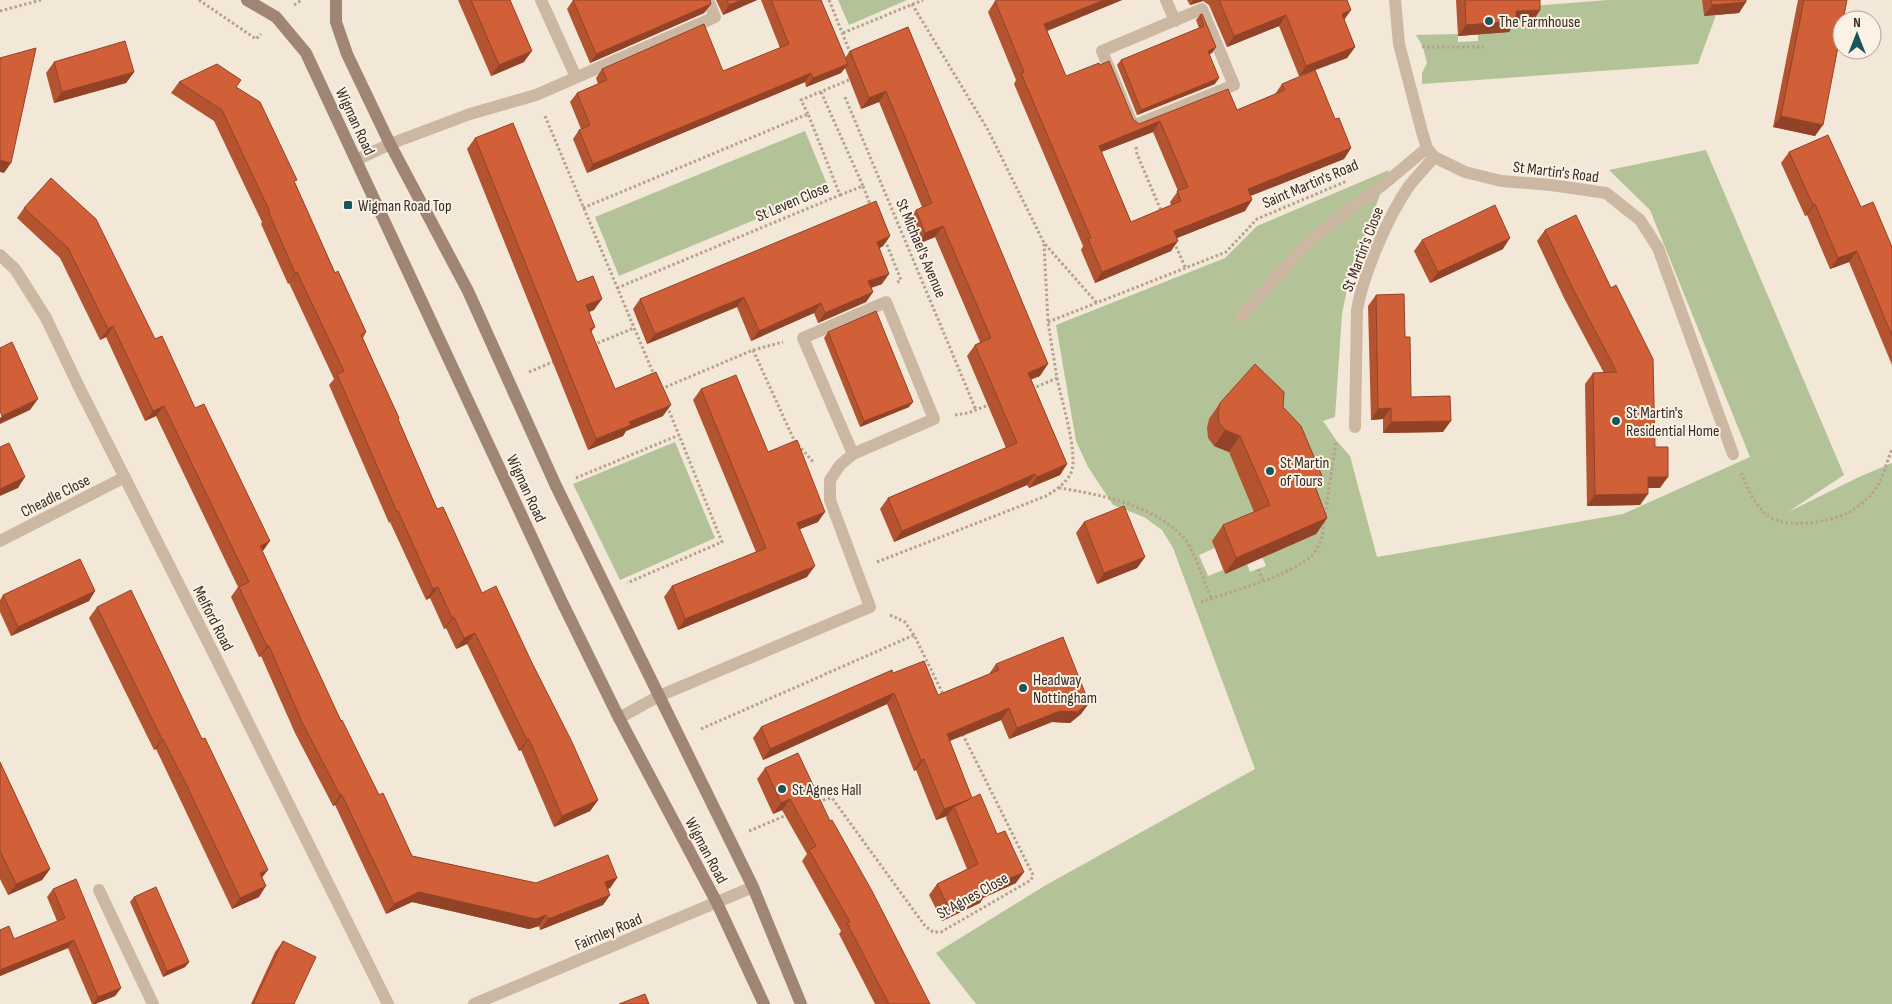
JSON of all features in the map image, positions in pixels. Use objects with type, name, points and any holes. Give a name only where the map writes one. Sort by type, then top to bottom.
[{"type":"street","name":"Wigman Road","points":[[247,0],[276,18],[306,53],[561,600],[620,718],[717,903],[764,1004]]},
{"type":"street","name":"Wigman Road","points":[[336,0],[336,22],[347,54],[390,144],[468,291],[510,380],[556,486],[753,887],[801,1004]]},
{"type":"street","points":[[542,0],[576,77]]},
{"type":"street","points":[[356,160],[390,144],[470,114],[536,95],[715,17],[708,0]]},
{"type":"street","points":[[1166,0],[1175,21]]},
{"type":"street","points":[[1241,316],[1309,242],[1343,214],[1431,152],[1422,132],[1399,44],[1395,0]]},
{"type":"street","points":[[1202,9],[1234,85],[1134,126],[1102,51],[1175,21],[1202,9]]},
{"type":"street","name":"St Martin's Close","points":[[1355,426],[1357,310],[1360,292],[1393,213],[1431,152]]},
{"type":"street","name":"St Martin's Road","points":[[1431,152],[1465,172],[1501,181],[1551,185],[1606,193],[1640,220],[1658,248],[1733,454]]},
{"type":"street","name":"Melford Road","points":[[0,255],[15,269],[46,318],[78,387],[125,477],[388,1004]]},
{"type":"street","points":[[620,718],[659,696],[870,607],[830,500],[830,480],[840,464],[853,454],[934,419],[886,302],[803,338],[853,454]]},
{"type":"street","name":"Cheadle Close","points":[[0,541],[125,477]]},
{"type":"street","name":"Fairnley Road","points":[[474,1004],[753,887]]},
{"type":"street","points":[[99,890],[153,1004]]},
{"type":"path","points":[[0,11],[41,0]]},
{"type":"path","points":[[829,0],[852,58]]},
{"type":"path","points":[[842,33],[923,0]]},
{"type":"path","points":[[912,4],[988,130],[1044,243],[1097,303]]},
{"type":"path","points":[[1399,44],[1423,47],[1484,47]]},
{"type":"path","points":[[583,208],[808,114],[801,100],[858,75]]},
{"type":"path","points":[[821,92],[873,212]]},
{"type":"path","points":[[536,95],[656,380]]},
{"type":"path","name":"St Michael's Avenue","points":[[845,97],[976,410]]},
{"type":"path","name":"St Leven Close","points":[[617,288],[840,195],[808,114]]},
{"type":"path","points":[[1134,126],[1137,154],[1163,216]]},
{"type":"path","name":"Saint Martin's Road","points":[[1048,322],[1226,252],[1257,219],[1356,178]]},
{"type":"path","points":[[840,195],[863,186]]},
{"type":"path","points":[[1170,234],[1186,269]]},
{"type":"path","points":[[884,238],[901,280],[886,288],[886,302]]},
{"type":"path","points":[[856,570],[1046,496],[1059,487],[1071,472],[1074,456],[1056,378],[1048,322],[1044,243]]},
{"type":"path","points":[[590,347],[634,328]]},
{"type":"path","points":[[663,397],[660,389],[753,350],[803,338]]},
{"type":"path","points":[[753,350],[794,440],[830,480]]},
{"type":"path","points":[[510,380],[563,358]]},
{"type":"path","points":[[1029,390],[1056,378]]},
{"type":"path","points":[[934,419],[976,410],[994,403]]},
{"type":"path","points":[[608,591],[722,542],[666,404]]},
{"type":"path","points":[[1201,602],[1280,574],[1309,558],[1318,547],[1322,537],[1336,440],[1355,426]]},
{"type":"path","points":[[556,486],[679,435]]},
{"type":"path","points":[[1733,454],[1753,499],[1770,517],[1794,524],[1812,523],[1848,513],[1869,496],[1880,481],[1892,449]]},
{"type":"path","points":[[1059,487],[1094,493],[1134,506],[1167,523],[1187,543],[1211,598]]},
{"type":"path","points":[[1258,569],[1263,580]]},
{"type":"path","points":[[870,607],[905,622],[914,635],[945,697]]},
{"type":"path","points":[[680,739],[914,635]]},
{"type":"path","name":"St Agnes Close","points":[[814,803],[822,799],[832,798],[924,926],[933,932],[941,932],[1031,880],[1033,875],[962,733]]},
{"type":"path","points":[[730,840],[789,814]]},
{"type":"green space","points":[[838,0],[907,0],[849,25]]},
{"type":"green space","points":[[1608,0],[1702,0],[1704,16],[1716,15],[1698,64],[1422,84],[1422,73],[1427,63],[1423,47],[1416,35],[1458,34],[1458,42],[1478,41],[1478,24],[1508,22],[1532,6]]},
{"type":"green space","points":[[805,131],[829,189],[619,276],[595,217]]},
{"type":"green space","points":[[1706,150],[1844,475],[1788,512],[1892,463],[1892,1004],[976,1004],[936,953],[1046,885],[1255,769],[1173,548],[1162,530],[1144,517],[1113,505],[1088,467],[1076,441],[1056,325],[1225,258],[1257,226],[1389,170],[1349,279],[1342,314],[1335,417],[1323,421],[1350,456],[1377,557],[1623,514],[1750,457],[1650,210],[1609,170]],"holes":[[[1229,450],[1316,534],[1262,557],[1266,566],[1250,572],[1247,564],[1225,574],[1223,570],[1208,576],[1199,555],[1215,548],[1256,516]]]},
{"type":"green space","points":[[675,442],[715,538],[620,580],[573,484]]},
{"type":"building","points":[[471,0],[510,0],[532,51],[499,65]]},
{"type":"building","points":[[573,0],[710,0],[711,4],[596,54]]},
{"type":"building","points":[[727,0],[742,0],[729,5]]},
{"type":"building","points":[[771,0],[821,0],[848,64],[813,78],[811,73],[593,164],[579,130],[590,125],[577,93],[607,80],[602,69],[704,24],[723,71],[789,44]]},
{"type":"building","points":[[1104,0],[1044,24],[1066,76],[1109,61],[1133,119],[1139,124],[1228,89],[1237,110],[1285,90],[1282,84],[1315,70],[1335,119],[1339,118],[1351,148],[1248,189],[1252,200],[1174,231],[1178,241],[1102,272],[1088,239],[1091,238],[1021,73],[1024,72],[995,1]],"holes":[[[1160,121],[1188,187],[1177,191],[1181,201],[1131,222],[1099,146]]]},
{"type":"building","points":[[1219,0],[1347,0],[1351,10],[1342,14],[1355,47],[1306,66],[1286,15],[1234,36]]},
{"type":"building","points":[[1465,0],[1540,0],[1540,10],[1516,11],[1516,21],[1466,25]]},
{"type":"building","points":[[1711,0],[1746,0],[1746,2],[1712,5]]},
{"type":"building","points":[[1804,0],[1847,0],[1845,10],[1832,10],[1832,60],[1835,60],[1823,125],[1781,116]]},
{"type":"building","points":[[1202,14],[1216,47],[1208,51],[1219,78],[1141,110],[1121,60],[1204,26],[1200,15]]},
{"type":"building","points":[[908,27],[1048,364],[1028,373],[1067,464],[1037,477],[1035,474],[902,531],[888,498],[1017,443],[975,345],[991,338],[943,226],[925,233],[916,210],[932,203],[886,91],[869,98],[850,51]]},
{"type":"building","points":[[125,41],[134,72],[62,92],[54,62]]},
{"type":"building","points":[[36,48],[11,163],[0,160],[0,58]]},
{"type":"building","points":[[217,64],[241,80],[236,87],[260,102],[297,180],[294,181],[335,273],[338,271],[366,332],[361,335],[399,418],[437,509],[443,507],[482,593],[496,586],[598,800],[562,816],[529,739],[527,740],[475,633],[464,638],[454,617],[452,618],[438,587],[433,589],[337,374],[344,371],[297,272],[295,273],[270,212],[222,110],[179,82]]},
{"type":"building","points":[[513,123],[577,282],[593,276],[602,299],[586,305],[595,327],[590,329],[615,389],[656,372],[671,405],[629,422],[631,425],[596,439],[475,138]]},
{"type":"building","points":[[1828,135],[1861,207],[1873,202],[1892,247],[1892,336],[1857,251],[1838,258],[1815,204],[1813,205],[1789,152]]},
{"type":"building","points":[[51,178],[96,219],[155,339],[162,336],[195,408],[204,404],[270,541],[260,546],[341,721],[379,795],[383,793],[412,856],[536,883],[608,855],[617,878],[605,882],[610,895],[548,919],[546,915],[536,919],[419,892],[394,904],[342,795],[340,795],[302,722],[269,646],[267,646],[239,587],[249,582],[164,406],[153,411],[113,326],[108,329],[68,248],[24,208]]},
{"type":"building","points":[[876,201],[890,236],[877,242],[889,274],[868,281],[873,292],[825,313],[821,303],[759,331],[744,297],[655,334],[640,299]]},
{"type":"building","points":[[1495,205],[1510,238],[1438,272],[1422,240]]},
{"type":"building","points":[[1576,215],[1611,288],[1616,285],[1653,359],[1655,447],[1668,447],[1668,477],[1648,477],[1648,494],[1595,495],[1593,373],[1617,372],[1573,289],[1545,230]]},
{"type":"building","points":[[1404,294],[1405,337],[1410,337],[1411,397],[1450,396],[1451,421],[1391,422],[1391,408],[1378,409],[1376,295]]},
{"type":"building","points":[[876,311],[913,402],[864,421],[828,332]]},
{"type":"building","points":[[12,342],[38,399],[2,416],[0,411],[0,348]]},
{"type":"building","name":"St Martin of Tours","points":[[1255,364],[1284,392],[1283,407],[1301,426],[1322,476],[1313,481],[1327,518],[1236,558],[1223,525],[1270,505],[1240,436],[1225,430],[1219,423],[1218,412],[1220,403]]},
{"type":"building","points":[[736,375],[768,452],[797,440],[825,512],[797,523],[815,566],[685,619],[672,586],[766,548],[701,389]]},
{"type":"building","points":[[9,443],[25,477],[0,489],[0,447]]},
{"type":"building","points":[[1124,506],[1145,557],[1104,573],[1084,522]]},
{"type":"building","points":[[80,559],[95,591],[18,627],[3,595]]},
{"type":"building","points":[[131,590],[202,739],[205,738],[268,870],[260,873],[266,886],[240,898],[186,784],[97,607]]},
{"type":"building","points":[[1063,637],[1089,703],[1077,712],[1060,711],[1017,728],[1009,708],[947,734],[972,798],[980,794],[997,834],[1005,831],[1024,872],[986,889],[987,892],[950,910],[937,884],[978,864],[954,807],[970,799],[944,809],[924,759],[921,760],[894,693],[770,749],[761,727],[892,670],[893,673],[924,661],[938,695],[999,670],[996,664]]},
{"type":"building","points":[[798,753],[830,821],[832,820],[872,891],[930,1004],[889,1004],[847,923],[850,922],[809,850],[816,846],[790,799],[781,803],[765,768]]},
{"type":"building","points":[[0,762],[50,869],[16,884],[0,851]]},
{"type":"building","points":[[76,879],[121,988],[98,997],[74,940],[0,970],[0,930],[9,926],[14,939],[65,918],[53,889]]},
{"type":"building","points":[[156,887],[189,962],[167,971],[134,897]]},
{"type":"building","points":[[283,941],[316,957],[294,1004],[253,1004]]},
{"type":"building","points":[[645,994],[649,1004],[619,1004]]},
{"type":"place","name":"The Farmhouse","points":[[1489,21]]},
{"type":"place","name":"Wigman Road Top","points":[[348,205]]},
{"type":"place","name":"St Martin's Residential Home","points":[[1616,421]]},
{"type":"place","name":"St Martin of Tours","points":[[1270,471]]},
{"type":"place","name":"Headway Nottingham","points":[[1023,688]]},
{"type":"place","name":"St Agnes Hall","points":[[782,789]]}]
